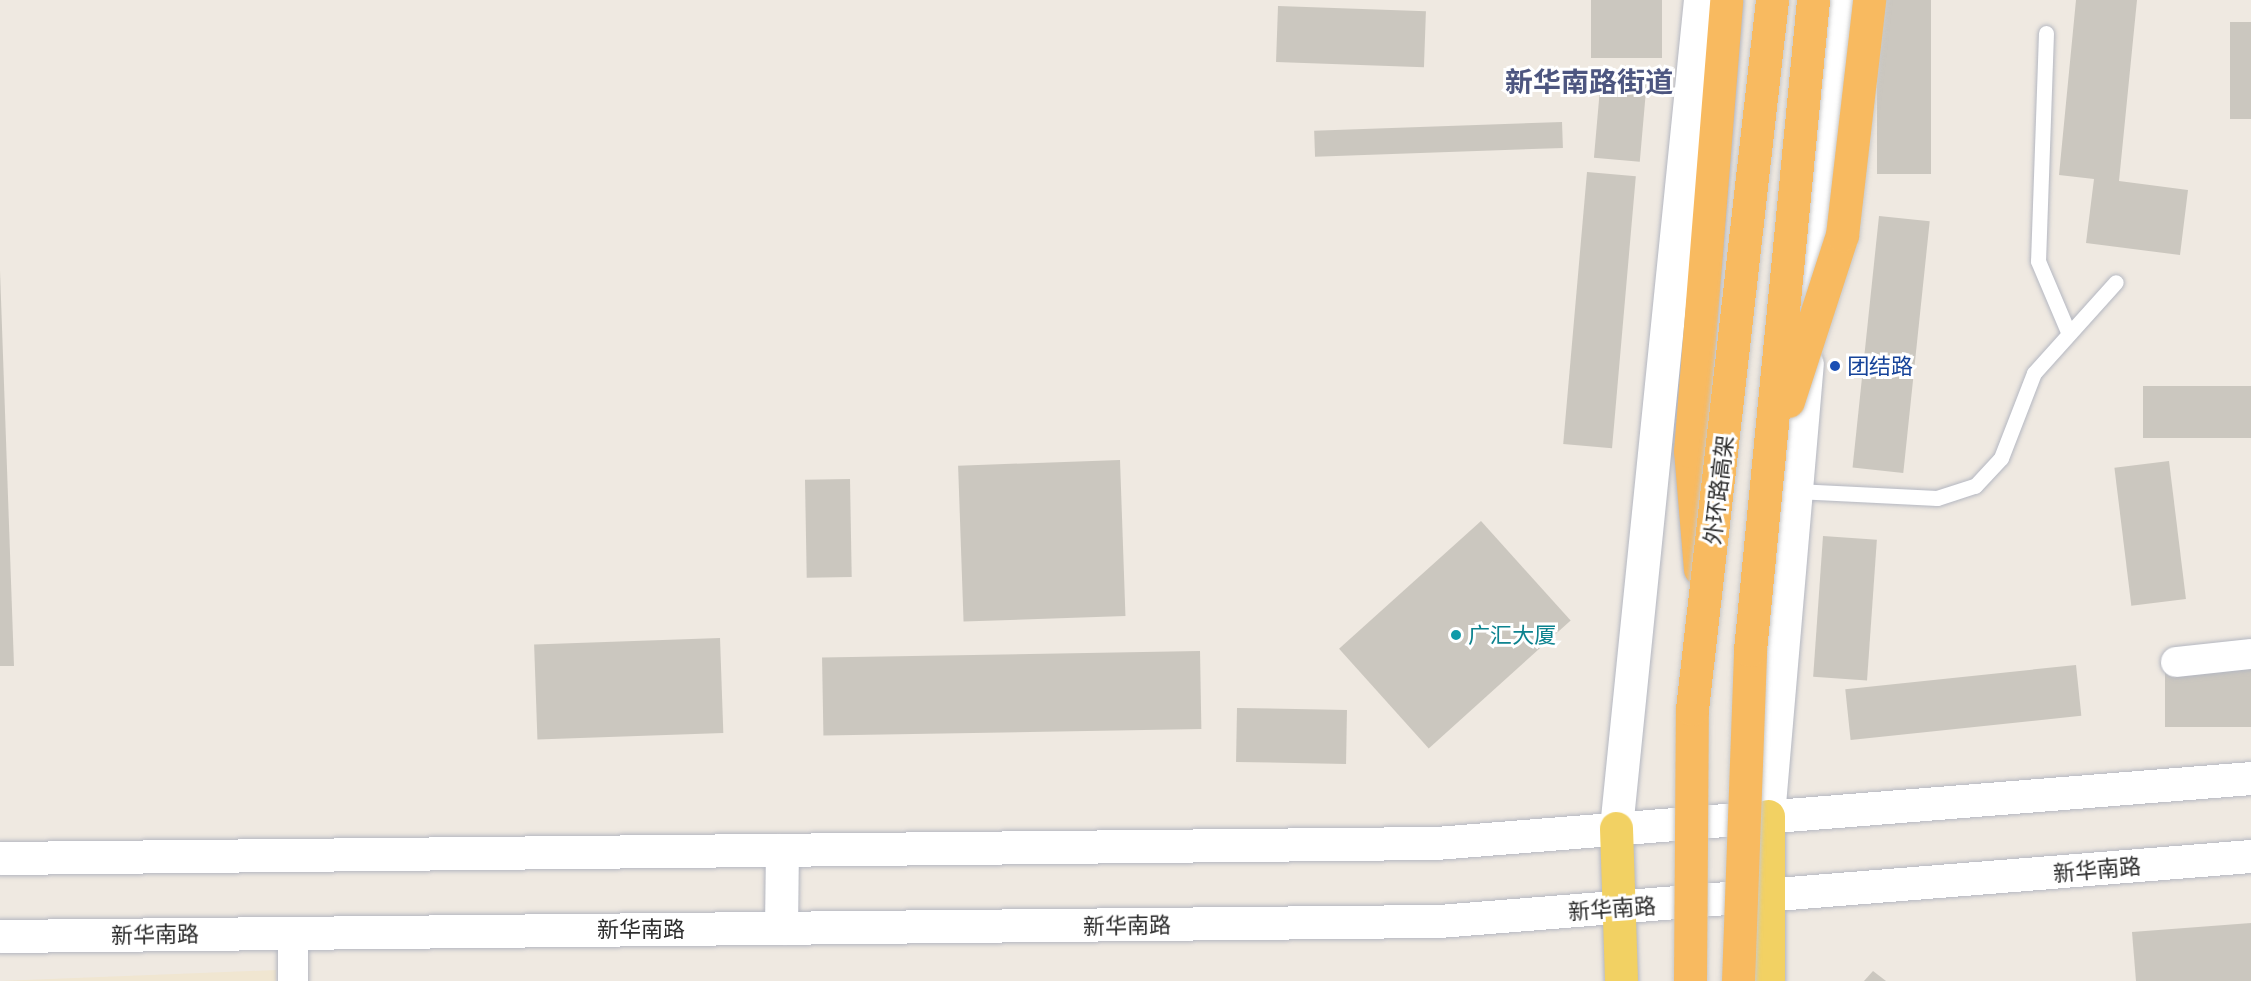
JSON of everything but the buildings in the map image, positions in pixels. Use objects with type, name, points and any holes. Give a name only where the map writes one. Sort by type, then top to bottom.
[{"type":"highway","points":[[1704,610],[1690,451],[1726,0]]},
{"type":"highway","name":"外环路高架","points":[[1690,981],[1692,709],[1772,0]]},
{"type":"highway","name":"外环路高架","points":[[1738,981],[1750,650],[1813,0]]},
{"type":"highway","points":[[1769,459],[1842,235],[1869,0]]},
{"type":"main road","points":[[1621,981],[1616,907],[1616,828],[1700,0]]},
{"type":"main road","points":[[1768,981],[1765,896],[1768,816],[1838,0]]},
{"type":"main road","points":[[0,858],[1436,843],[2251,778]]},
{"type":"main road","points":[[782,850],[782,928]]},
{"type":"main road","name":"新华南路","points":[[0,936],[1439,921],[2251,856]]},
{"type":"street","points":[[2176,662],[2251,654]]},
{"type":"street","points":[[293,932],[293,981]]},
{"type":"lane","points":[[2046,33],[2038,261],[2069,334]]},
{"type":"lane","points":[[1796,491],[1937,498],[1975,486],[2001,458],[2034,373],[2116,282]]},
{"type":"shaded area","points":[[276,970],[276,981],[0,981]]},
{"type":"place","name":"团结路","points":[[1835,366]]},
{"type":"place","name":"广汇大厦","points":[[1456,635]]},
{"type":"district","name":"新华南路街道","points":[[1589,81]]}]
